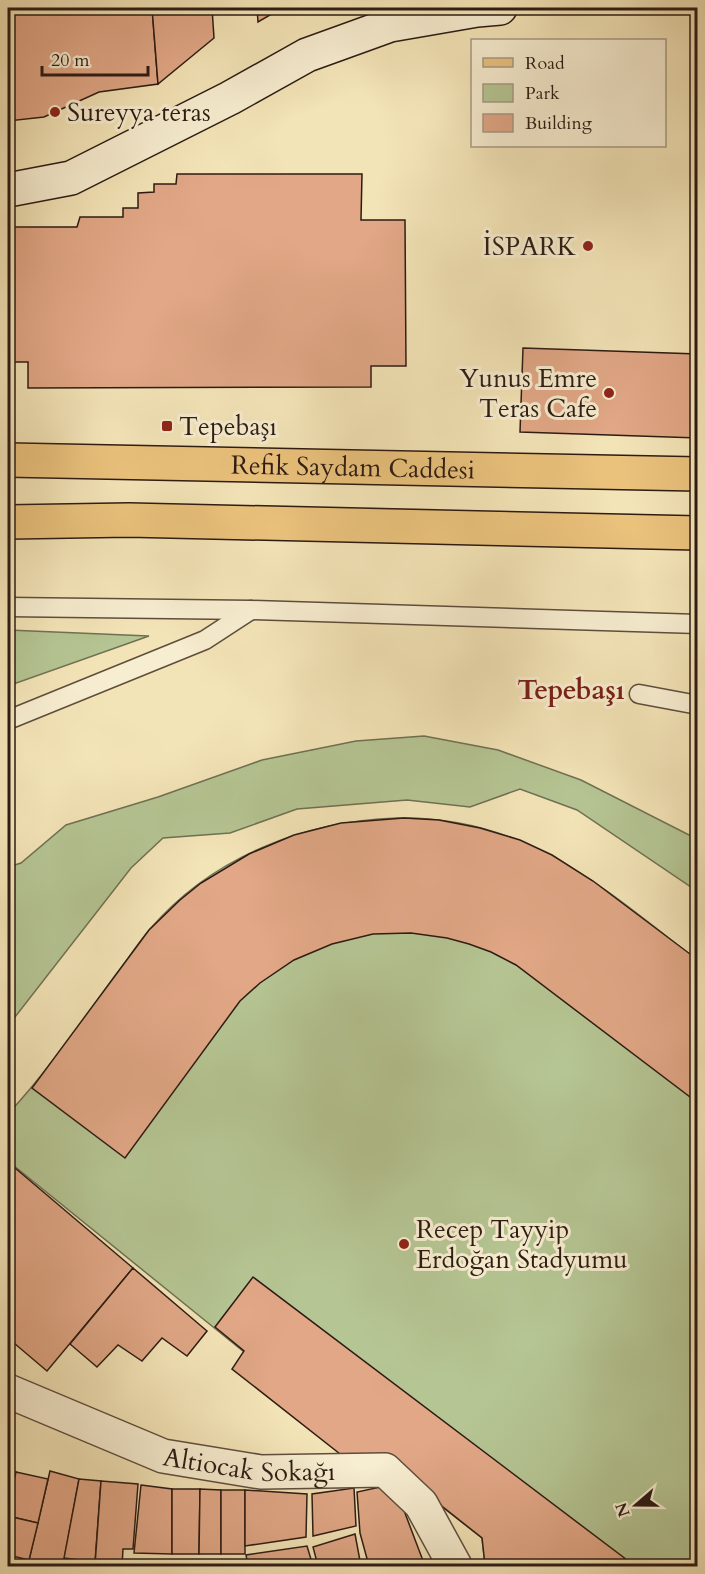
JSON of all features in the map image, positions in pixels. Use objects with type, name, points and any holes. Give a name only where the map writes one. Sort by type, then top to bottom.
[{"type":"main road","name":"Refik Saydam Caddesi","points":[[8,460],[698,474]]},
{"type":"main road","points":[[8,522],[153,520],[698,533]]},
{"type":"street","points":[[8,190],[71,178],[230,98],[307,55],[390,25],[500,8]]},
{"type":"street","name":"Altiocak Sokağı","points":[[8,1391],[163,1456],[261,1472],[385,1470],[421,1504],[454,1566]]},
{"type":"lane","points":[[8,607],[251,610],[698,624]]},
{"type":"lane","points":[[8,720],[205,640],[251,610]]},
{"type":"lane","points":[[639,694],[698,705]]},
{"type":"green space","points":[[8,630],[149,636],[8,686]]},
{"type":"green space","points":[[424,736],[498,750],[581,780],[697,839],[697,891],[577,810],[520,789],[470,807],[407,800],[297,809],[230,833],[163,838],[131,868],[8,1026],[8,867],[21,863],[66,825],[158,797],[262,760],[356,741]]},
{"type":"green space","name":"Recep Tayyip Erdoğan Stadyumu","points":[[397,818],[443,820],[485,829],[523,842],[594,882],[697,960],[697,1566],[485,1565],[482,1538],[244,1352],[8,1161],[8,1114],[51,1063],[146,934],[175,904],[202,882],[231,863],[294,835],[328,826]]},
{"type":"building","points":[[8,8],[152,8],[158,84],[99,92],[44,117],[8,121]]},
{"type":"building","points":[[152,8],[212,8],[214,38],[158,84]]},
{"type":"building","points":[[257,8],[282,8],[258,22]]},
{"type":"building","points":[[177,174],[362,174],[361,220],[405,220],[406,366],[371,366],[371,387],[28,388],[28,362],[8,362],[8,227],[77,227],[80,217],[123,217],[123,208],[138,208],[138,193],[154,192],[154,184],[176,184]]},
{"type":"building","name":"Yunus Emre Teras Cafe","points":[[523,348],[698,354],[698,438],[520,432]]},
{"type":"building","points":[[404,818],[439,820],[480,828],[520,840],[552,855],[593,881],[698,960],[698,1103],[516,965],[469,944],[411,933],[373,934],[332,944],[294,960],[260,983],[240,1001],[125,1158],[32,1088],[149,930],[201,883],[249,854],[294,835],[341,823]]},
{"type":"building","points":[[8,1162],[133,1268],[47,1371],[8,1338]]},
{"type":"building","points":[[133,1268],[207,1331],[187,1356],[162,1338],[142,1361],[118,1345],[97,1367],[70,1344]]},
{"type":"building","points":[[253,1277],[635,1566],[485,1565],[482,1538],[380,1457],[354,1465],[232,1369],[244,1351],[215,1327]]},
{"type":"building","points":[[8,1469],[16,1472],[8,1507]]},
{"type":"building","points":[[50,1471],[79,1479],[63,1566],[29,1560]]},
{"type":"building","points":[[16,1472],[48,1479],[38,1523],[8,1516]]},
{"type":"building","points":[[79,1479],[101,1481],[95,1562],[64,1558]]},
{"type":"building","points":[[101,1481],[138,1484],[133,1549],[123,1549],[122,1566],[95,1565]]},
{"type":"building","points":[[394,1484],[425,1566],[369,1566],[360,1533],[357,1492]]},
{"type":"building","points":[[141,1485],[172,1489],[172,1554],[134,1553]]},
{"type":"building","points":[[354,1488],[356,1526],[313,1536],[312,1494]]},
{"type":"building","points":[[172,1489],[200,1489],[199,1554],[172,1554]]},
{"type":"building","points":[[200,1489],[221,1490],[221,1554],[199,1554]]},
{"type":"building","points":[[221,1490],[245,1490],[245,1554],[221,1554]]},
{"type":"building","points":[[245,1490],[307,1494],[306,1537],[245,1546]]},
{"type":"building","points":[[8,1516],[38,1523],[29,1560],[8,1555]]},
{"type":"building","points":[[355,1534],[361,1566],[318,1566],[313,1547]]},
{"type":"building","points":[[307,1546],[313,1566],[248,1566],[246,1555]]},
{"type":"place","name":"Sureyya teras","points":[[55,112]]},
{"type":"place","name":"İSPARK","points":[[588,246]]},
{"type":"place","name":"Yunus Emre Teras Cafe","points":[[609,393]]},
{"type":"place","name":"Tepebaşı","points":[[167,426]]},
{"type":"place","name":"Recep Tayyip Erdoğan Stadyumu","points":[[404,1244]]},
{"type":"district","name":"Tepebaşı","points":[[571,690]]}]
